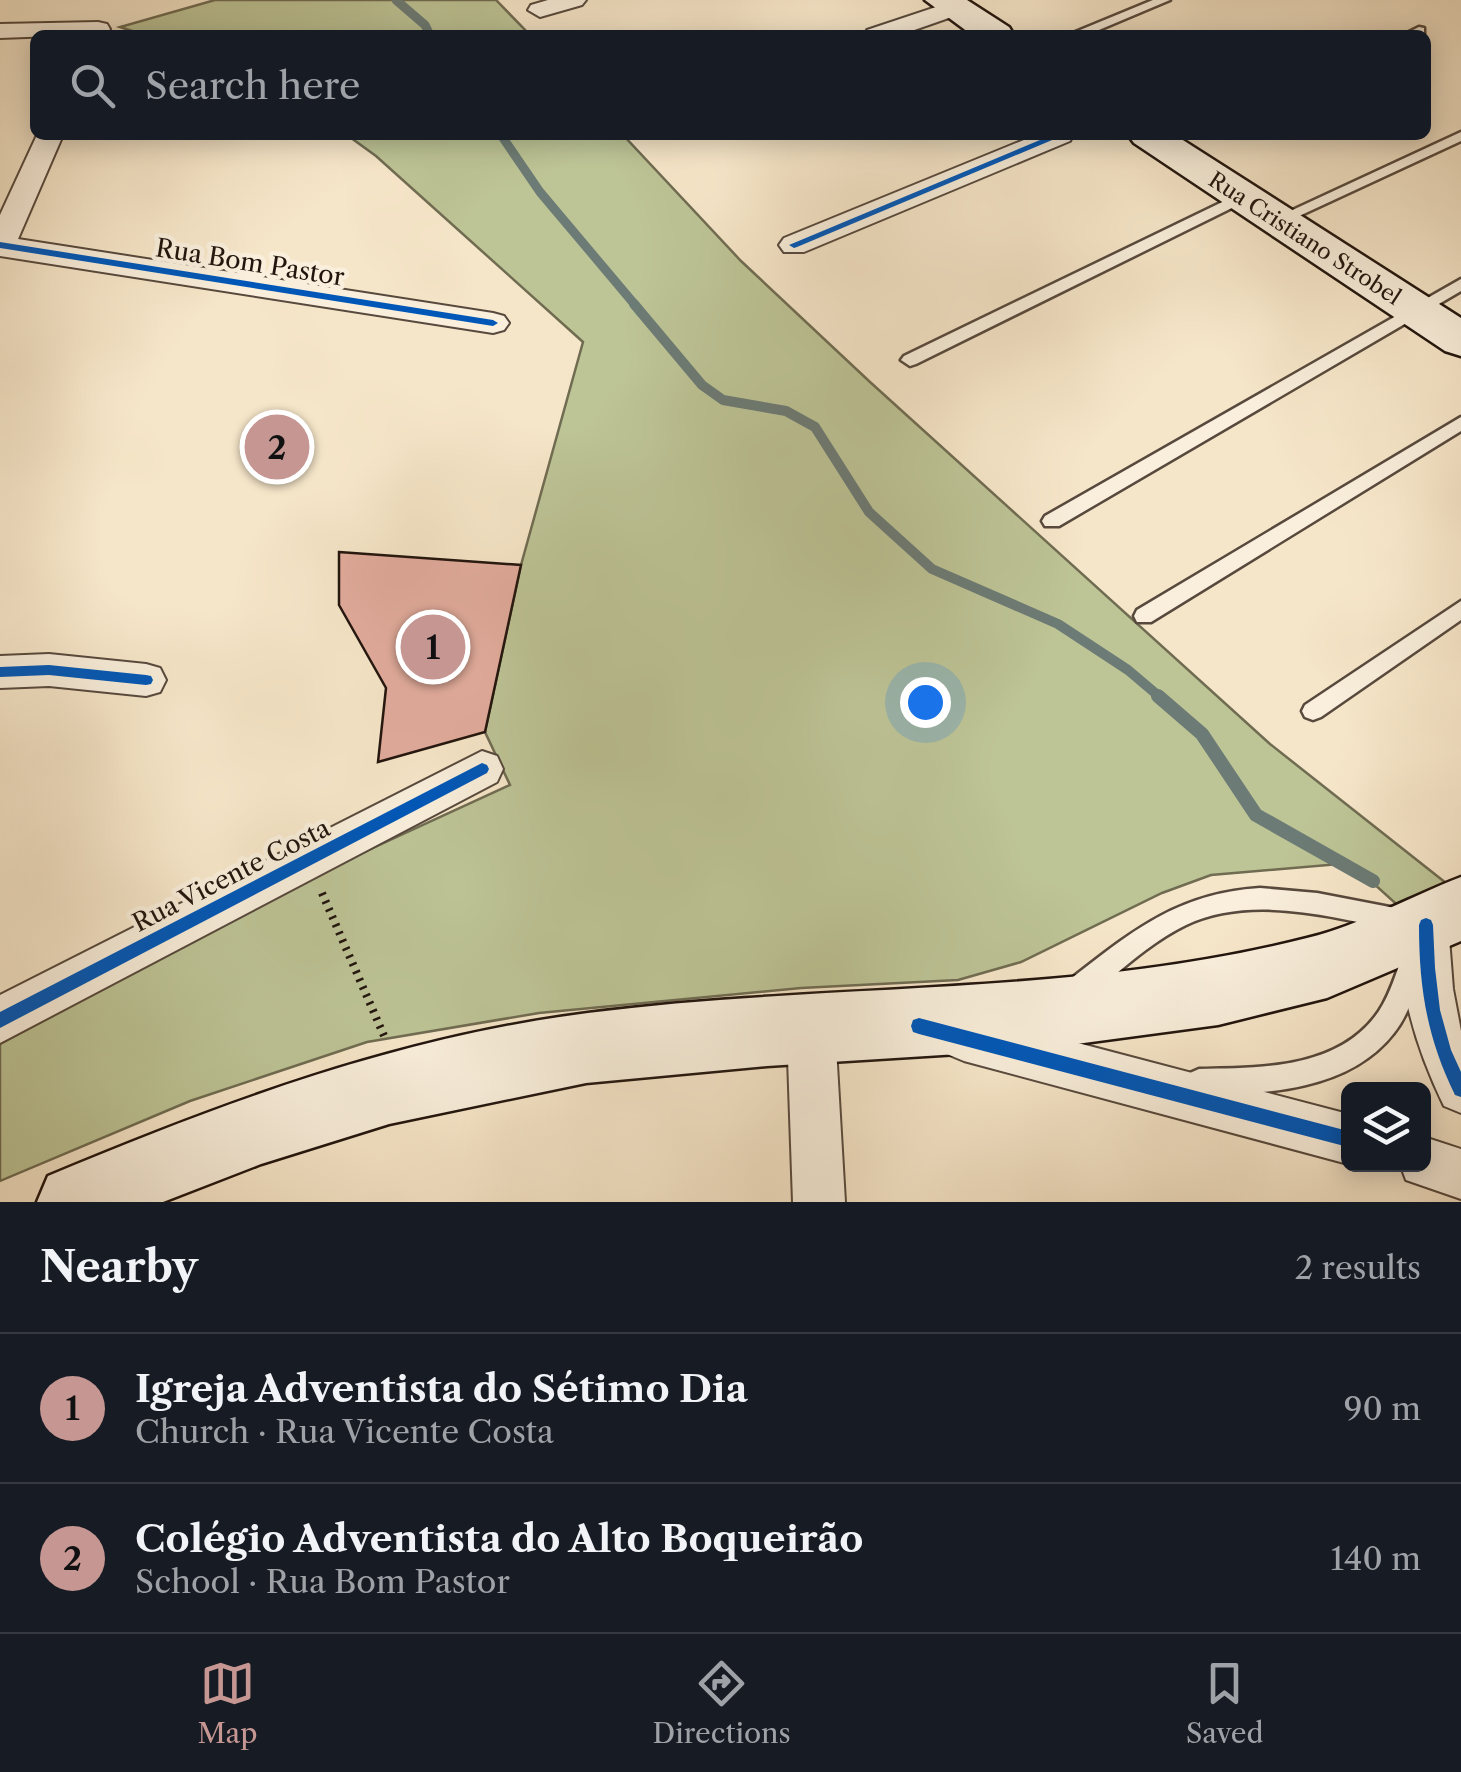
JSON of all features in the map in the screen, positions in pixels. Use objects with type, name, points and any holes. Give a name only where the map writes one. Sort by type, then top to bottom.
[{"type":"main road","points":[[956,2],[990,30]]},
{"type":"main road","name":"Rua Cristiano Strobel","points":[[1168,140],[1243,197],[1461,340]]},
{"type":"main road","points":[[74,1202],[164,1163],[298,1114],[405,1083],[588,1048],[811,1030],[1040,1018],[1176,1001],[1311,970],[1443,917]]},
{"type":"street","points":[[98,30],[111,0]]},
{"type":"street","points":[[540,10],[574,0]]},
{"type":"street","points":[[888,30],[956,2]]},
{"type":"street","points":[[0,32],[30,32]]},
{"type":"street","points":[[0,246],[48,140]]},
{"type":"street","points":[[794,245],[1048,140]]},
{"type":"street","name":"Rua Bom Pastor","points":[[0,246],[493,323]]},
{"type":"street","points":[[0,672],[49,670],[146,680]]},
{"type":"street","name":"Rua Vicente Costa","points":[[0,1020],[482,770]]},
{"type":"street","points":[[1443,917],[1426,982],[1433,1021],[1461,1089]]},
{"type":"street","points":[[919,1026],[1341,1137]]},
{"type":"street","points":[[811,1030],[819,1202]]},
{"type":"street","points":[[1431,1164],[1461,1174]]},
{"type":"lane","points":[[1087,30],[1164,0]]},
{"type":"lane","points":[[1278,220],[1461,136]]},
{"type":"lane","points":[[910,360],[1243,197]]},
{"type":"lane","points":[[1052,521],[1461,284]]},
{"type":"lane","points":[[1144,616],[1461,424]]},
{"type":"lane","points":[[1314,711],[1461,609]]},
{"type":"lane","points":[[1040,1018],[1149,935],[1180,916],[1223,902],[1295,900],[1443,917],[1384,1026],[1359,1048],[1327,1065],[1287,1077],[1142,1084]]},
{"type":"path","points":[[307,860],[405,1083]]},
{"type":"green space","points":[[215,0],[496,0],[525,30],[129,30],[120,27]]},
{"type":"green space","points":[[354,140],[628,140],[741,261],[870,382],[1270,744],[1446,883],[1405,912],[1351,863],[1211,875],[1162,893],[1021,962],[958,980],[801,988],[539,1013],[367,1042],[190,1101],[0,1181],[0,1044],[320,872],[510,785],[485,732],[521,565],[583,342]]},
{"type":"building","points":[[339,552],[521,565],[485,732],[378,762],[386,688],[339,605]]},
{"type":"waterway","points":[[396,0],[428,30]]},
{"type":"waterway","points":[[504,140],[540,192],[636,306]]},
{"type":"waterway","points":[[634,304],[702,385],[723,400],[786,411],[815,427],[869,512],[932,569],[1058,624],[1128,670],[1161,698]]},
{"type":"waterway","points":[[1158,696],[1202,734],[1256,815],[1373,881]]},
{"type":"cycle path","points":[[794,245],[1048,140]]},
{"type":"cycle path","points":[[0,245],[493,323]]},
{"type":"cycle path","points":[[0,672],[49,670],[146,680]]},
{"type":"cycle path","points":[[0,1020],[482,769]]},
{"type":"cycle path","points":[[1426,925],[1427,968],[1437,1030],[1461,1089]]},
{"type":"cycle path","points":[[919,1026],[1341,1137]]},
{"type":"place","name":"Colégio Adventista do Alto Boqueirão","points":[[277,447]]},
{"type":"place","name":"Igreja Adventista do Sétimo Dia","points":[[433,647]]}]
